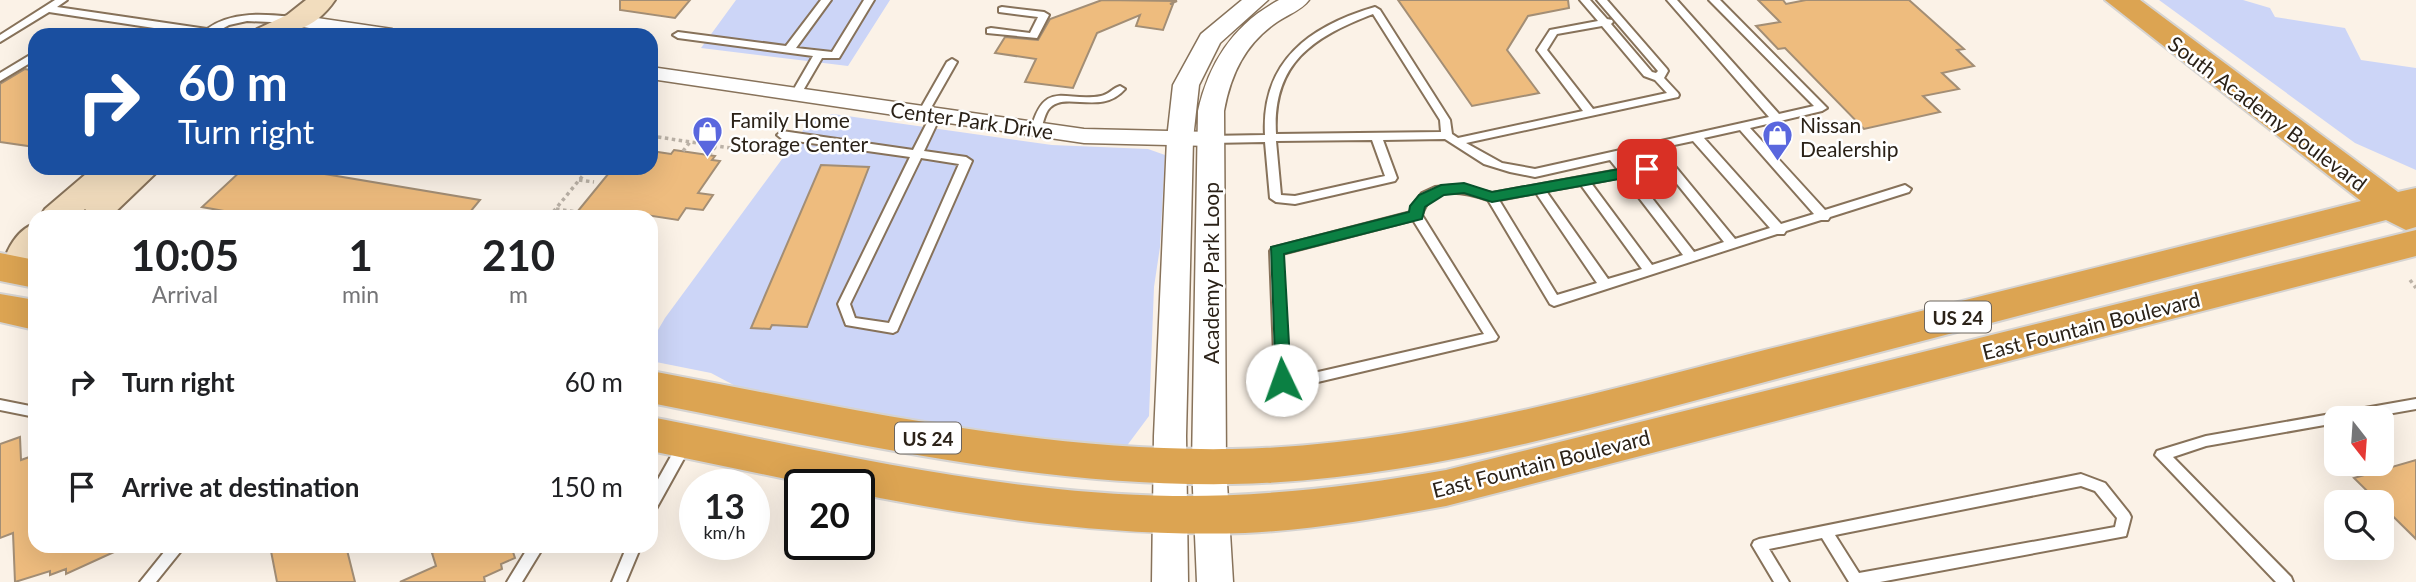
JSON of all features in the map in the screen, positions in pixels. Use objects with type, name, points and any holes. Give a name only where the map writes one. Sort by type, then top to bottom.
[{"type":"highway","name":"South Academy Boulevard","points":[[2120,0],[2408,210]]},
{"type":"highway","name":"East Fountain Boulevard","points":[[658,388],[1038,456],[1189,466],[1313,463],[1446,446],[2408,210]]},
{"type":"highway","name":"East Fountain Boulevard","points":[[669,438],[982,495],[1069,506],[1168,513],[1243,514],[1336,506],[1446,488],[2413,262]]},
{"type":"highway","points":[[0,308],[28,314]]},
{"type":"main road","points":[[295,28],[322,0]]},
{"type":"main road","points":[[64,210],[104,175]]},
{"type":"main road","points":[[98,210],[138,175]]},
{"type":"main road","points":[[17,271],[28,241]]},
{"type":"street","name":"Academy Park Loop","points":[[1215,582],[1212,514],[1189,466],[1180,139],[1186,85],[1196,62],[1210,39],[1256,0]]},
{"type":"street","name":"Academy Park Loop","points":[[1170,582],[1168,513],[1189,466],[1215,84],[1224,62],[1252,30],[1297,0]]},
{"type":"street","name":"Center Park Drive","points":[[658,74],[1107,138],[1211,138]]},
{"type":"lane","points":[[0,40],[62,0]]},
{"type":"lane","points":[[789,50],[826,0]]},
{"type":"lane","points":[[678,35],[835,56],[869,0]]},
{"type":"lane","points":[[1211,138],[1376,136],[1451,139],[1674,95],[1660,78],[1648,74],[1585,0]]},
{"type":"lane","points":[[1602,0],[1663,71],[1660,78]]},
{"type":"lane","points":[[1672,0],[1776,119]]},
{"type":"lane","points":[[1376,136],[1391,178],[1295,200],[1276,198],[1268,138],[1269,109],[1286,63],[1302,44],[1322,31],[1376,10],[1445,120],[1451,139],[1485,160],[1515,171],[1535,173],[1822,108],[1714,0]]},
{"type":"lane","points":[[47,9],[174,28]]},
{"type":"lane","points":[[992,31],[1033,36],[1044,15],[1002,10]]},
{"type":"lane","points":[[214,28],[222,22],[246,17],[295,28]]},
{"type":"lane","points":[[1590,113],[1542,50],[1554,32],[1619,20]]},
{"type":"lane","points":[[796,94],[819,54]]},
{"type":"lane","points":[[0,78],[28,60]]},
{"type":"lane","points":[[782,135],[917,153],[966,161],[893,328],[850,322],[844,304],[917,153],[952,62]]},
{"type":"lane","points":[[1036,129],[1044,108],[1053,101],[1104,100],[1120,89]]},
{"type":"lane","points":[[1743,127],[1824,217]]},
{"type":"lane","points":[[1697,138],[1780,231]]},
{"type":"lane","points":[[1654,147],[1733,245]]},
{"type":"lane","points":[[1613,156],[1692,258]]},
{"type":"lane","points":[[1416,215],[1276,251],[1282,380],[1305,380],[1492,337],[1416,215],[1417,206],[1424,198],[1441,190],[1464,188],[1492,197],[1668,165]]},
{"type":"lane","points":[[1584,181],[1650,271]]},
{"type":"lane","points":[[1539,188],[1605,285]]},
{"type":"lane","points":[[1492,197],[1554,301],[1905,189]]},
{"type":"lane","points":[[2286,582],[2162,455],[2206,441],[2416,404]]},
{"type":"lane","points":[[0,405],[28,411]]},
{"type":"lane","points":[[658,479],[669,438]]},
{"type":"lane","points":[[1782,582],[1759,545],[1825,531],[2081,480],[2100,487],[2124,517],[2121,531],[1856,581],[1825,531]]},
{"type":"lane","points":[[147,582],[172,553]]},
{"type":"lane","points":[[514,582],[533,553]]},
{"type":"lane","points":[[619,582],[631,553]]},
{"type":"path","points":[[658,137],[764,153]]},
{"type":"path","points":[[682,151],[690,142]]},
{"type":"path","points":[[709,155],[716,146]]},
{"type":"path","points":[[556,209],[583,175]]},
{"type":"path","points":[[579,180],[594,182]]},
{"type":"path","points":[[556,209],[563,210]]},
{"type":"path","points":[[2413,262],[2416,288]]},
{"type":"shaded area","points":[[736,0],[890,0],[848,66],[701,48]]},
{"type":"shaded area","points":[[2159,0],[2243,0],[2270,8],[2275,17],[2345,28],[2361,60],[2416,68],[2416,170],[2355,143]]},
{"type":"shaded area","points":[[833,114],[1052,145],[1148,149],[1165,155],[1160,247],[1154,287],[1149,416],[1123,451],[1087,450],[743,390],[711,373],[658,362],[658,330],[665,318],[810,121]]},
{"type":"building","points":[[620,0],[690,0],[675,18],[620,10]]},
{"type":"building","points":[[1102,0],[1177,1],[1170,4],[1173,4],[1163,30],[1136,26],[1140,15],[1097,33],[1073,88],[1025,82],[1036,59],[995,53],[1005,37],[1038,40],[1050,19]]},
{"type":"building","points":[[1398,0],[1568,0],[1569,8],[1528,16],[1507,50],[1539,93],[1472,106]]},
{"type":"building","points":[[1758,0],[1783,0],[1786,4],[1806,0],[1909,0],[1964,49],[1957,50],[1974,66],[1942,73],[1959,89],[1923,96],[1940,112],[1864,129],[1785,48],[1778,49],[1756,26],[1780,22]]},
{"type":"building","points":[[28,70],[28,146],[0,142],[0,84]]},
{"type":"building","points":[[674,150],[715,156],[712,160],[720,161],[698,193],[713,195],[703,210],[686,208],[678,220],[658,217],[658,210],[579,210],[607,175],[658,175],[658,152],[671,154]]},
{"type":"building","points":[[821,165],[869,167],[807,327],[772,325],[770,329],[751,328]]},
{"type":"building","points":[[236,175],[331,175],[480,200],[472,210],[219,210],[202,207]]},
{"type":"building","points":[[20,437],[21,460],[28,458],[28,553],[112,553],[66,574],[66,569],[50,575],[50,571],[15,582],[13,533],[0,538],[0,444]]},
{"type":"building","points":[[2416,460],[2416,539],[2394,517],[2394,490],[2366,490],[2354,478],[2394,476],[2394,466]]},
{"type":"building","points":[[271,553],[348,553],[355,582],[277,582]]},
{"type":"building","points":[[432,553],[513,553],[515,558],[501,564],[502,569],[484,577],[485,582],[400,582],[436,566]]},
{"type":"place","name":"Family Home Storage Center","points":[[707,158]]},
{"type":"place","name":"Nissan Dealership","points":[[1777,163]]},
{"type":"route","points":[[1282,380],[1276,251],[1416,215],[1417,206],[1424,198],[1441,190],[1464,188],[1492,197],[1647,169]]}]
